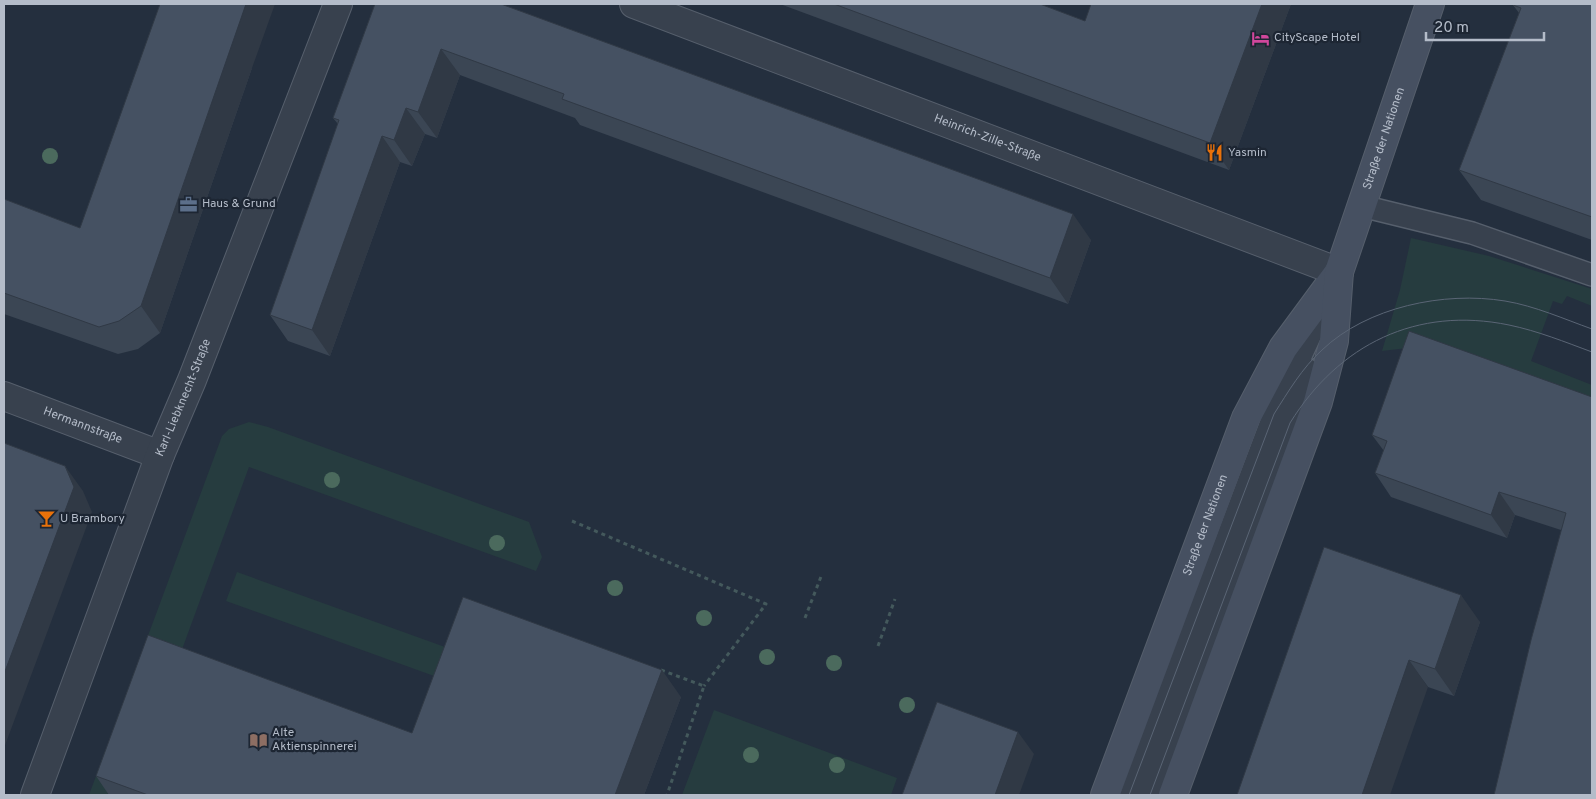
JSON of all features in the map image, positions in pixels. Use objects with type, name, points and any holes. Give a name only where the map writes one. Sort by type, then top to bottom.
[{"type":"main road","name":"Straße der Nationen","points":[[1173,795],[1318,402],[1334,341],[1339,272],[1430,4]]},
{"type":"main road","name":"Straße der Nationen","points":[[1105,795],[1246,418],[1283,348],[1339,272]]},
{"type":"street","name":"Karl-Liebknecht-Straße","points":[[35,795],[160,455],[192,380],[338,4]]},
{"type":"street","name":"Heinrich-Zille-Straße","points":[[634,4],[1339,272]]},
{"type":"street","name":"Hermannstraße","points":[[4,396],[160,455]]},
{"type":"lane","points":[[1362,206],[1472,232],[1592,275]]},
{"type":"lane","points":[[1129,795],[1274,414],[1339,272]]},
{"type":"lane","points":[[1150,795],[1290,423],[1339,272]]},
{"type":"path","points":[[572,521],[766,604],[704,686],[667,795]]},
{"type":"path","points":[[805,618],[822,574]]},
{"type":"path","points":[[878,646],[895,599]]},
{"type":"path","points":[[658,669],[704,686]]},
{"type":"green space","points":[[1411,238],[1489,256],[1592,289],[1592,306],[1567,296],[1562,304],[1553,301],[1531,361],[1592,385],[1592,406],[1433,345],[1382,351],[1400,290]]},
{"type":"green space","points":[[249,422],[268,427],[529,522],[542,557],[536,571],[249,467],[177,663],[107,795],[89,795],[222,436],[229,429]]},
{"type":"green space","points":[[237,572],[470,656],[459,685],[226,601]]},
{"type":"green space","points":[[714,710],[897,778],[891,795],[682,795]]},
{"type":"building","points":[[160,4],[246,4],[141,306],[119,321],[99,327],[4,293],[4,199],[80,228]]},
{"type":"building","points":[[375,4],[501,4],[1073,214],[1050,278],[562,99],[564,94],[441,49],[418,112],[406,108],[394,140],[382,136],[312,330],[270,315],[339,120],[333,118]]},
{"type":"building","points":[[834,4],[1040,4],[1085,21],[1091,4],[1262,4],[1210,143]]},
{"type":"building","points":[[1513,4],[1592,4],[1592,217],[1459,170],[1521,8]]},
{"type":"building","points":[[1409,331],[1592,397],[1592,795],[1494,795],[1531,640],[1566,513],[1499,492],[1491,515],[1375,473],[1387,441],[1372,435]]},
{"type":"building","points":[[4,443],[65,466],[74,487],[4,674]]},
{"type":"building","points":[[1324,547],[1461,595],[1435,669],[1409,660],[1362,795],[1237,795]]},
{"type":"building","name":"Alte Aktienspinnerei","points":[[463,597],[662,670],[615,795],[148,795],[96,776],[148,635],[412,733]]},
{"type":"building","points":[[937,702],[1018,732],[995,795],[902,795]]},
{"type":"tram line","points":[[1129,795],[1274,414],[1308,364],[1340,335],[1361,323],[1384,313],[1432,301],[1457,298],[1505,301],[1538,309],[1592,329]]},
{"type":"tram line","points":[[1150,795],[1290,423],[1310,395],[1332,372],[1357,352],[1383,337],[1412,327],[1443,321],[1475,321],[1520,327],[1592,352]]},
{"type":"place","name":"CityScape Hotel","points":[[1260,38]]},
{"type":"place","name":"Yasmin","points":[[1214,153]]},
{"type":"place","name":"Haus & Grund","points":[[188,204]]},
{"type":"place","name":"U Brambory","points":[[46,519]]},
{"type":"place","name":"Alte Aktienspinnerei","points":[[258,740]]}]
